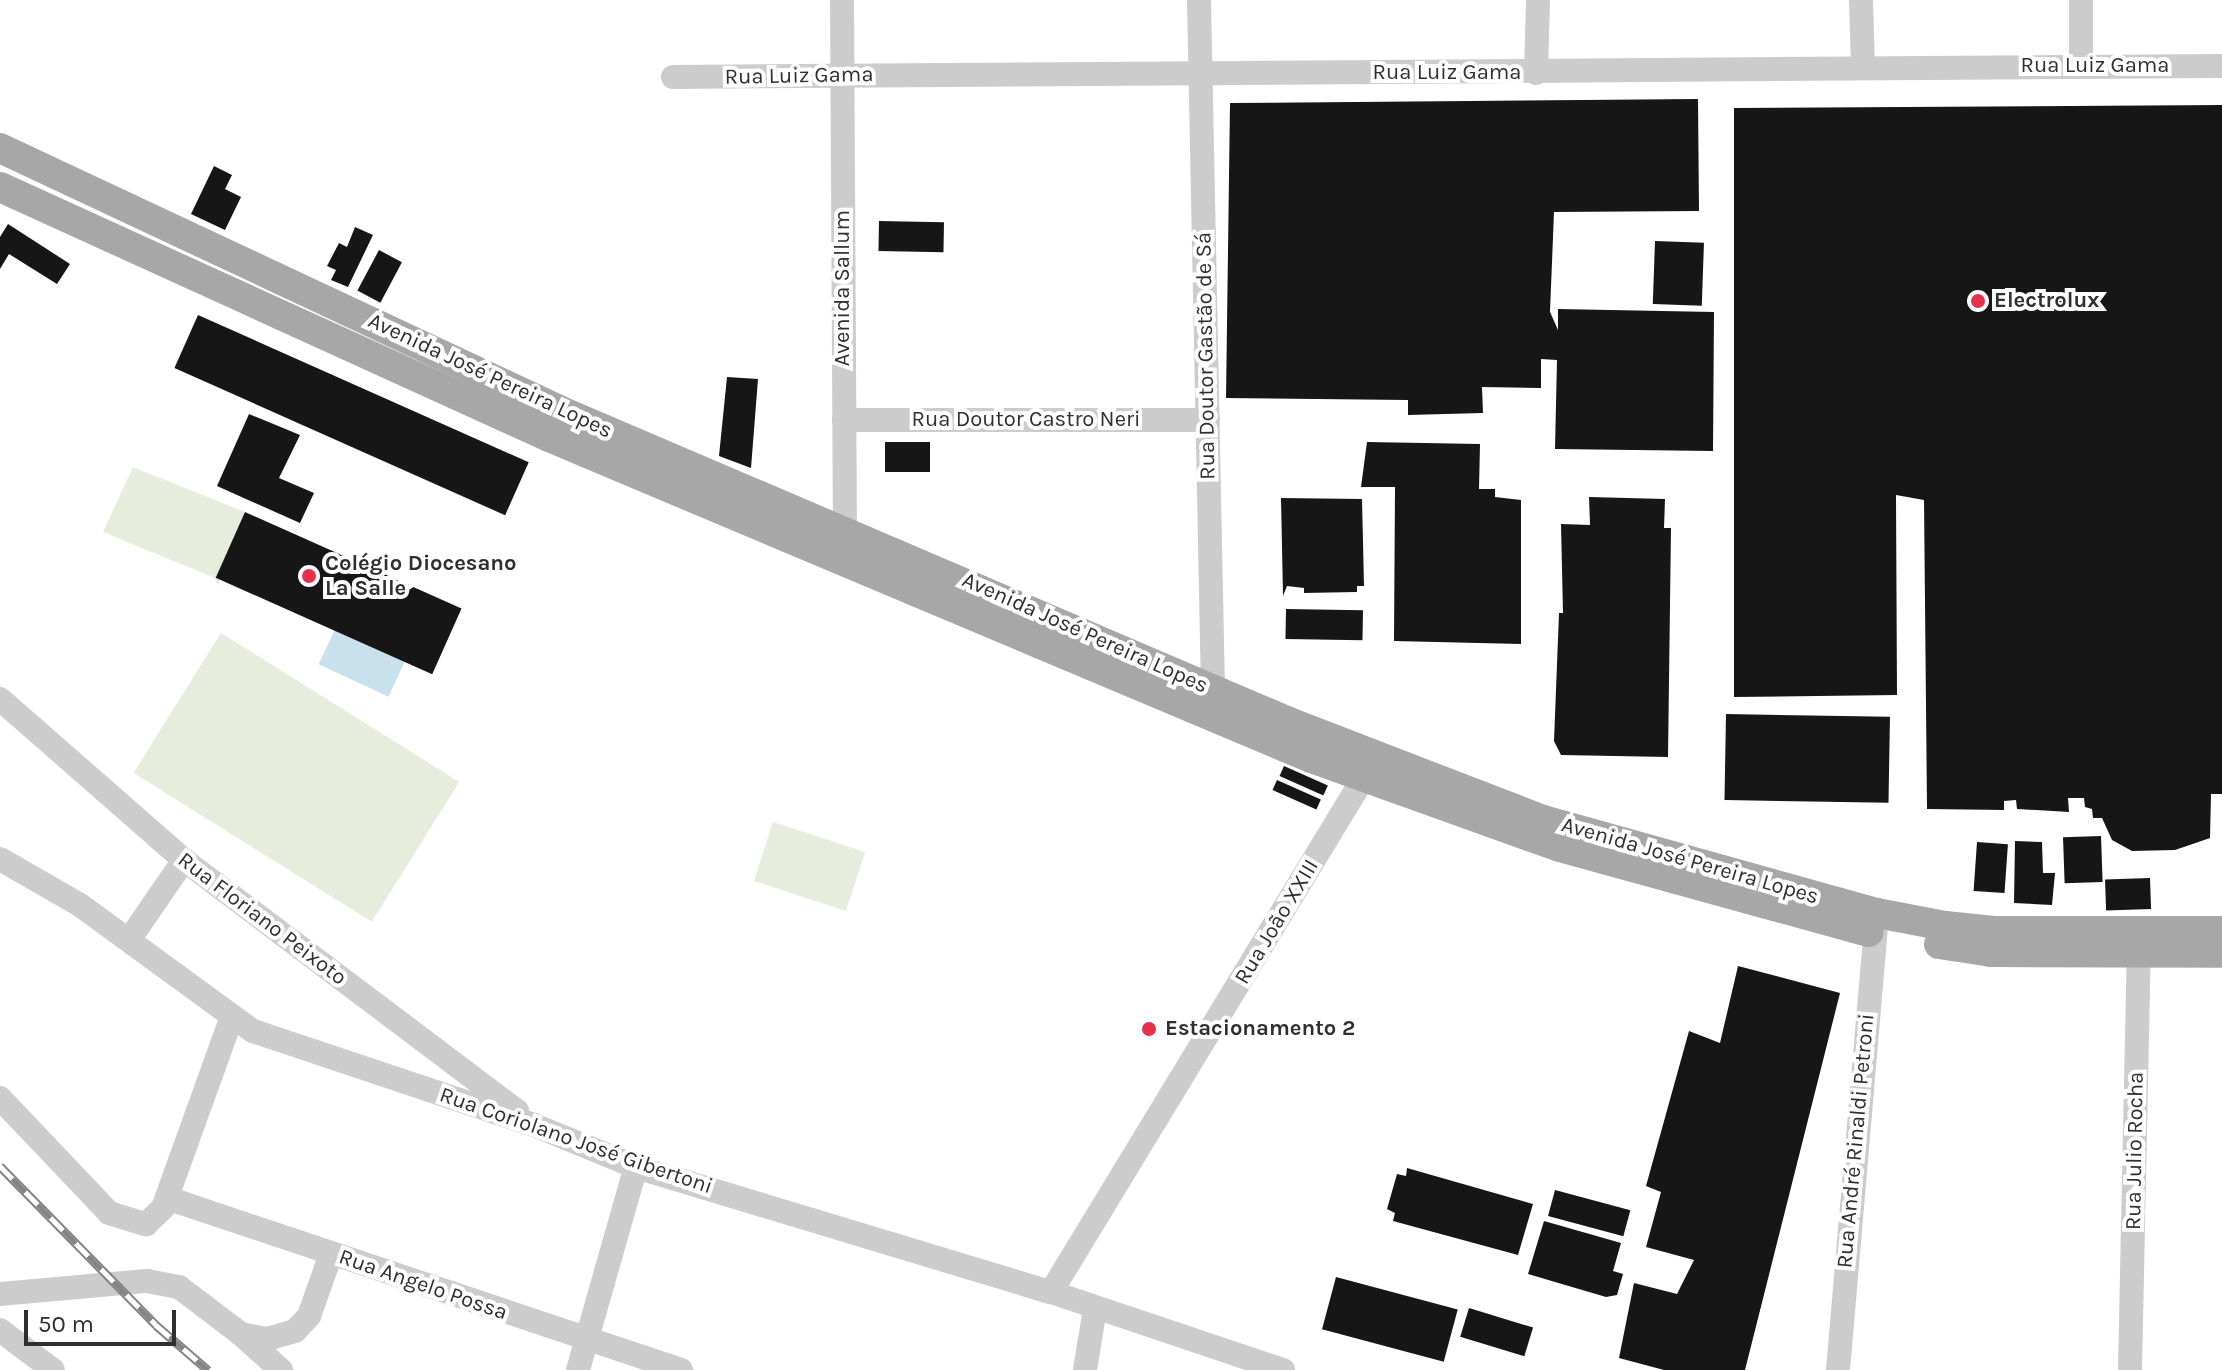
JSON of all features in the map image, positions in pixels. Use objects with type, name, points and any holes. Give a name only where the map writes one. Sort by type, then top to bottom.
[{"type":"main road","name":"Avenida José Pereira Lopes","points":[[0,148],[555,424],[867,570],[1207,699],[1370,768],[1875,923],[2139,943],[2222,953]]},
{"type":"main road","name":"Avenida José Pereira Lopes","points":[[0,187],[555,424],[845,529],[1207,699]]},
{"type":"main road","name":"Avenida José Pereira Lopes","points":[[2139,943],[2222,931]]},
{"type":"street","name":"Avenida Sallum","points":[[842,0],[845,529],[867,570]]},
{"type":"street","name":"Rua Doutor Gastão de Sá","points":[[1199,0],[1198,73],[1208,420],[1207,699]]},
{"type":"street","points":[[1536,73],[1538,0]]},
{"type":"street","points":[[1861,0],[1863,68]]},
{"type":"street","points":[[2081,0],[2081,64]]},
{"type":"street","name":"Rua Luiz Gama","points":[[673,77],[1536,73],[2081,64],[2222,66]]},
{"type":"street","name":"Rua Doutor Castro Neri","points":[[844,420],[1208,420]]},
{"type":"street","name":"Rua Floriano Peixoto","points":[[0,699],[184,860],[534,1125]]},
{"type":"street","name":"Rua João XXIII","points":[[1051,1292],[1370,768]]},
{"type":"street","name":"Rua Coriolano José Gibertoni","points":[[0,859],[129,940],[253,1031],[534,1125],[636,1167],[1051,1292],[1283,1370]]},
{"type":"street","points":[[129,940],[184,860]]},
{"type":"street","name":"Rua André Rinaldi Petroni","points":[[1838,1370],[1875,923]]},
{"type":"street","name":"Rua Julio Rocha","points":[[2130,1370],[2139,943]]},
{"type":"street","points":[[0,1098],[121,1220],[146,1224],[167,1198],[232,1016]]},
{"type":"street","points":[[578,1370],[636,1167]]},
{"type":"street","name":"Rua Angelo Possa","points":[[167,1198],[681,1370]]},
{"type":"street","points":[[241,1334],[276,1338],[304,1323],[331,1254]]},
{"type":"street","points":[[0,1294],[147,1281],[179,1287],[199,1298],[281,1370]]},
{"type":"street","points":[[1085,1370],[1095,1308]]},
{"type":"street","points":[[0,1330],[53,1370]]},
{"type":"green space","points":[[133,467],[245,512],[218,586],[215,578],[103,532]]},
{"type":"green space","points":[[221,633],[459,782],[372,922],[134,773]]},
{"type":"green space","points":[[773,822],[865,852],[846,911],[754,881]]},
{"type":"water","points":[[336,627],[406,660],[388,697],[319,664]]},
{"type":"building","points":[[1698,99],[1699,211],[1554,212],[1550,312],[1558,330],[1558,309],[1714,312],[1713,451],[1555,449],[1557,360],[1541,359],[1541,388],[1482,387],[1483,413],[1408,415],[1408,400],[1226,398],[1230,103]]},
{"type":"building","name":"Electrolux","points":[[2222,105],[2222,794],[2211,794],[2210,838],[2175,850],[2132,851],[2112,840],[2102,818],[2093,818],[2092,809],[2085,807],[2084,798],[2068,798],[2069,812],[2017,809],[2016,800],[2004,801],[2004,810],[1927,809],[1924,500],[1896,495],[1897,695],[1734,697],[1734,108]]},
{"type":"building","points":[[214,166],[232,175],[225,189],[241,197],[225,230],[191,214]]},
{"type":"building","points":[[879,221],[944,222],[943,252],[878,251]]},
{"type":"building","points":[[8,224],[70,264],[57,284],[9,254],[0,269],[0,237]]},
{"type":"building","points":[[355,227],[373,235],[348,287],[331,280],[336,270],[327,266],[339,243],[347,247]]},
{"type":"building","points":[[1655,241],[1704,243],[1702,306],[1653,304]]},
{"type":"building","points":[[379,250],[402,262],[380,303],[357,291]]},
{"type":"building","points":[[198,315],[529,462],[505,515],[174,368]]},
{"type":"building","points":[[727,377],[758,379],[751,468],[719,456]]},
{"type":"building","points":[[249,414],[300,435],[279,478],[314,493],[300,523],[217,486]]},
{"type":"building","points":[[885,442],[930,442],[930,472],[885,472]]},
{"type":"building","points":[[1367,442],[1480,444],[1479,489],[1495,489],[1495,497],[1521,500],[1521,644],[1394,641],[1395,487],[1361,487]]},
{"type":"building","points":[[1589,497],[1665,499],[1664,528],[1671,528],[1668,757],[1561,755],[1554,741],[1559,613],[1563,613],[1561,524],[1590,525]]},
{"type":"building","points":[[1281,498],[1362,499],[1364,586],[1357,586],[1357,592],[1304,593],[1304,588],[1287,586],[1283,596]]},
{"type":"building","points":[[245,512],[462,608],[432,674],[216,578]]},
{"type":"building","points":[[1286,609],[1363,610],[1362,640],[1285,639]]},
{"type":"building","points":[[1726,714],[1890,717],[1888,803],[1724,800]]},
{"type":"building","points":[[1284,766],[1328,786],[1323,796],[1280,776]]},
{"type":"building","points":[[1277,780],[1321,800],[1316,810],[1273,790]]},
{"type":"building","points":[[2101,836],[2103,882],[2065,883],[2063,837]]},
{"type":"building","points":[[2015,841],[2042,842],[2043,873],[2055,873],[2052,905],[2014,903]]},
{"type":"building","points":[[1977,842],[2008,844],[2005,893],[1974,891]]},
{"type":"building","points":[[2150,878],[2151,909],[2106,911],[2105,880]]},
{"type":"building","points":[[1738,966],[1840,993],[1745,1370],[1664,1370],[1619,1358],[1634,1283],[1677,1294],[1694,1260],[1646,1247],[1661,1192],[1646,1186],[1689,1031],[1720,1043]]},
{"type":"building","points":[[1407,1168],[1533,1204],[1518,1255],[1393,1221],[1395,1213],[1387,1209],[1397,1174],[1406,1176]]},
{"type":"building","points":[[1555,1190],[1630,1210],[1623,1236],[1548,1216]]},
{"type":"building","points":[[1544,1221],[1621,1243],[1613,1271],[1623,1274],[1617,1295],[1606,1297],[1528,1274]]},
{"type":"building","points":[[1336,1277],[1458,1310],[1444,1362],[1322,1329]]},
{"type":"building","points":[[1469,1308],[1533,1328],[1524,1356],[1460,1337]]},
{"type":"railway","points":[[0,1166],[156,1325],[208,1370]]},
{"type":"place","name":"Electrolux","points":[[1978,301]]},
{"type":"place","name":"Colégio Diocesano La Salle","points":[[309,576]]},
{"type":"place","name":"Estacionamento 2","points":[[1149,1029]]}]
